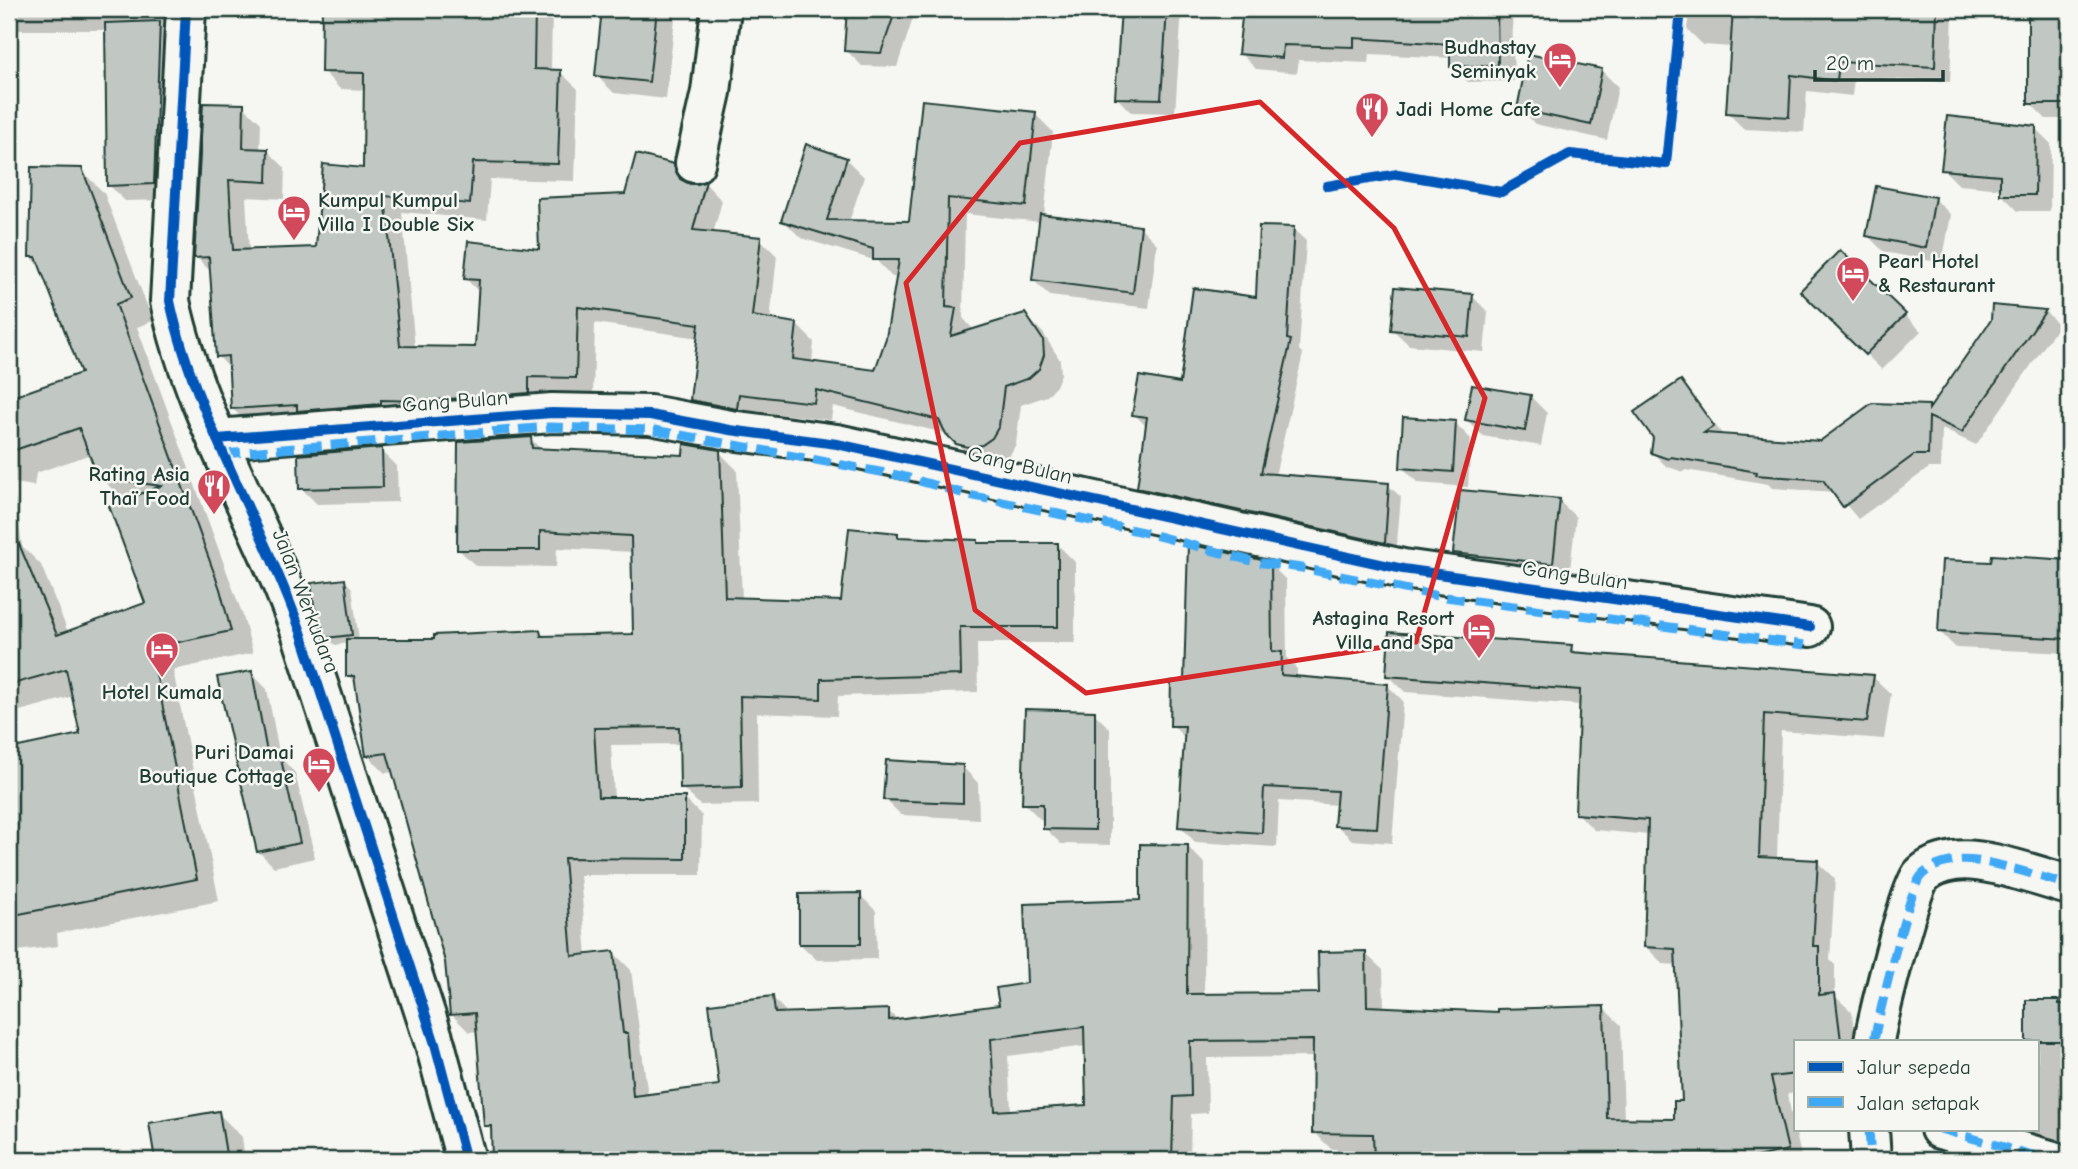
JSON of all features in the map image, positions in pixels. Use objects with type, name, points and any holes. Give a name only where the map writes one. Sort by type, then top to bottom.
[{"type":"street","name":"Jalan Werkudara","points":[[186,9],[170,301],[180,348],[220,447],[282,579],[435,1044],[466,1160]]},
{"type":"street","points":[[695,163],[711,92],[721,9]]},
{"type":"street","name":"Gang Bulan","points":[[220,447],[552,413],[650,415],[730,430],[837,444],[1403,569],[1808,636]]},
{"type":"street","points":[[1874,1040],[1897,948],[1919,878],[1934,866],[1956,860],[1988,864],[2069,885]]},
{"type":"street","points":[[1869,1130],[1871,1160]]},
{"type":"street","points":[[1944,1130],[2050,1160]]},
{"type":"highlighted area","points":[[1260,102],[1394,228],[1485,398],[1416,642],[1086,693],[975,610],[906,283],[1020,143]]},
{"type":"building","points":[[322,9],[535,9],[534,69],[561,70],[558,164],[473,162],[470,204],[385,196],[400,346],[475,347],[479,280],[464,279],[468,241],[539,249],[537,198],[625,194],[636,154],[674,164],[680,179],[690,184],[706,181],[693,230],[761,237],[752,316],[797,323],[793,359],[875,370],[886,338],[899,260],[873,260],[873,249],[781,221],[806,144],[847,158],[827,220],[909,221],[922,100],[1036,112],[1026,206],[948,198],[946,307],[956,308],[951,336],[1025,313],[1043,340],[1044,355],[1039,369],[1029,378],[1004,387],[999,426],[992,438],[982,445],[968,447],[956,444],[946,434],[939,420],[816,390],[814,403],[739,394],[737,409],[690,400],[699,324],[578,307],[576,378],[529,377],[529,393],[422,401],[381,400],[381,404],[297,411],[297,405],[231,409],[228,356],[216,357],[209,257],[194,258],[203,103],[244,104],[243,148],[268,149],[267,182],[229,180],[233,250],[316,247],[323,164],[363,168],[364,73],[321,72]]},
{"type":"building","points":[[602,9],[657,9],[649,82],[595,76]]},
{"type":"building","points":[[847,9],[896,9],[881,53],[844,51]]},
{"type":"building","points":[[1121,9],[1167,9],[1161,99],[1115,98]]},
{"type":"building","points":[[1243,9],[1497,9],[1498,65],[1450,67],[1450,44],[1354,38],[1354,47],[1283,45],[1282,58],[1238,54]]},
{"type":"building","points":[[1733,9],[1937,9],[1935,67],[1839,62],[1837,81],[1791,75],[1789,117],[1726,113]]},
{"type":"building","points":[[2028,9],[2069,9],[2069,104],[2028,104]]},
{"type":"building","points":[[160,21],[154,184],[107,186],[105,23]]},
{"type":"building","name":"Budhastay Seminyak","points":[[1528,54],[1602,69],[1591,125],[1517,109]]},
{"type":"building","points":[[1947,116],[2036,126],[2035,195],[2000,195],[2000,175],[1941,170]]},
{"type":"building","points":[[31,167],[82,168],[131,298],[116,304],[220,589],[231,631],[151,648],[197,879],[9,916],[9,749],[80,734],[66,669],[9,685],[9,520],[57,635],[145,603],[109,506],[161,486],[98,477],[79,428],[9,452],[9,398],[81,373],[36,257],[29,257]]},
{"type":"building","points":[[1876,186],[1935,197],[1926,248],[1866,236]]},
{"type":"building","points":[[1040,214],[1141,226],[1133,293],[1032,280]]},
{"type":"building","points":[[1259,226],[1294,227],[1287,339],[1291,340],[1261,473],[1389,483],[1385,543],[1137,488],[1147,417],[1132,415],[1139,376],[1180,383],[1193,288],[1256,297]]},
{"type":"building","name":"Pearl Hotel & Restaurant","points":[[1840,250],[1906,314],[1865,355],[1800,291]]},
{"type":"building","points":[[1395,287],[1473,294],[1469,337],[1391,330]]},
{"type":"building","points":[[1992,305],[2046,310],[1962,432],[1929,417],[1928,455],[1914,455],[1843,507],[1823,480],[1756,475],[1757,472],[1671,457],[1668,459],[1651,453],[1653,438],[1634,412],[1681,380],[1714,426],[1704,433],[1820,441],[1872,403],[1929,405],[1929,409],[1991,320]]},
{"type":"building","points":[[1472,385],[1531,395],[1525,431],[1465,420]]},
{"type":"building","points":[[1403,417],[1456,421],[1453,472],[1400,468]]},
{"type":"building","points":[[531,437],[532,448],[683,455],[684,444],[720,450],[725,597],[841,601],[849,528],[898,533],[898,537],[978,540],[978,543],[1058,543],[1058,627],[960,627],[961,675],[821,679],[821,699],[740,696],[742,787],[680,789],[679,727],[594,728],[598,797],[685,797],[685,859],[564,858],[572,956],[614,951],[623,1033],[628,1033],[633,1096],[719,1085],[709,1004],[773,996],[775,1013],[889,1009],[889,1020],[999,1005],[996,988],[1027,983],[1024,904],[1140,900],[1140,844],[1188,845],[1187,994],[1319,993],[1318,952],[1366,951],[1367,1006],[1497,1012],[1497,1009],[1604,1006],[1607,1118],[1674,1119],[1674,1101],[1682,1101],[1675,949],[1644,947],[1648,820],[1575,814],[1580,690],[1386,676],[1389,632],[1572,645],[1571,652],[1874,675],[1867,722],[1764,714],[1759,857],[1818,860],[1813,946],[1819,946],[1819,995],[1835,993],[1841,1040],[1794,1040],[1794,1074],[1771,1077],[1788,1150],[1743,1160],[1728,1160],[1726,1153],[1632,1155],[1632,1159],[1520,1157],[1520,1160],[1487,1160],[1487,1156],[1374,1160],[1373,1134],[1312,1133],[1313,1040],[1190,1041],[1191,1096],[1174,1097],[1172,1158],[492,1160],[491,1126],[484,1126],[475,1013],[450,1015],[445,962],[387,753],[366,756],[354,676],[346,676],[346,639],[434,639],[434,635],[540,630],[541,636],[633,634],[631,536],[540,531],[540,550],[457,550],[458,442]],"holes":[[[1084,1027],[1086,1105],[995,1111],[991,1039]]]},
{"type":"building","points":[[382,448],[383,487],[299,489],[298,455]]},
{"type":"building","points":[[1460,490],[1560,499],[1553,564],[1453,553]]},
{"type":"building","points":[[1188,544],[1271,562],[1272,651],[1282,652],[1281,675],[1388,684],[1377,828],[1334,826],[1337,791],[1264,787],[1262,833],[1178,827],[1185,726],[1170,726],[1171,681],[1184,681]]},
{"type":"building","points":[[1992,555],[2069,560],[2069,639],[1938,632],[1942,560],[1991,562]]},
{"type":"building","points":[[345,579],[352,635],[326,638],[314,605],[311,583]]},
{"type":"building","points":[[252,671],[268,758],[280,755],[300,843],[257,852],[217,677]]},
{"type":"building","points":[[1025,709],[1095,711],[1095,830],[1043,829],[1043,804],[1022,804]]},
{"type":"building","points":[[886,760],[963,765],[963,803],[883,800]]},
{"type":"building","points":[[861,893],[861,944],[799,944],[799,894]]},
{"type":"building","points":[[2026,1000],[2059,1000],[2059,1004],[2069,1004],[2069,1041],[2026,1040]]},
{"type":"building","points":[[219,1111],[227,1160],[155,1160],[149,1123]]},
{"type":"marked path","points":[[223,454],[550,427],[654,430],[902,476],[965,494],[1147,533],[1255,562],[1302,568],[1438,596],[1805,645]]},
{"type":"marked path","points":[[1874,1040],[1909,904],[1924,873],[1940,864],[1966,860],[1996,864],[2069,885]]},
{"type":"marked path","points":[[1869,1130],[1871,1160]]},
{"type":"marked path","points":[[1944,1130],[2050,1160]]},
{"type":"cycle path","points":[[186,9],[170,301],[195,386],[301,632],[435,1044],[466,1160]]},
{"type":"cycle path","points":[[1327,186],[1398,174],[1501,192],[1570,154],[1666,164],[1681,9]]},
{"type":"cycle path","points":[[217,439],[552,413],[650,415],[730,430],[837,444],[1403,569],[1810,627]]},
{"type":"place","name":"Budhastay Seminyak","points":[[1560,89]]},
{"type":"place","name":"Jadi Home Cafe","points":[[1372,139]]},
{"type":"place","name":"Kumpul Kumpul Villa I Double Six","points":[[294,242]]},
{"type":"place","name":"Pearl Hotel & Restaurant","points":[[1853,303]]},
{"type":"place","name":"Rating Asia Thaï Food","points":[[214,516]]},
{"type":"place","name":"Astagina Resort Villa and Spa","points":[[1479,660]]},
{"type":"place","name":"Hotel Kumala","points":[[162,679]]},
{"type":"place","name":"Puri Damai Boutique Cottage","points":[[319,794]]}]
